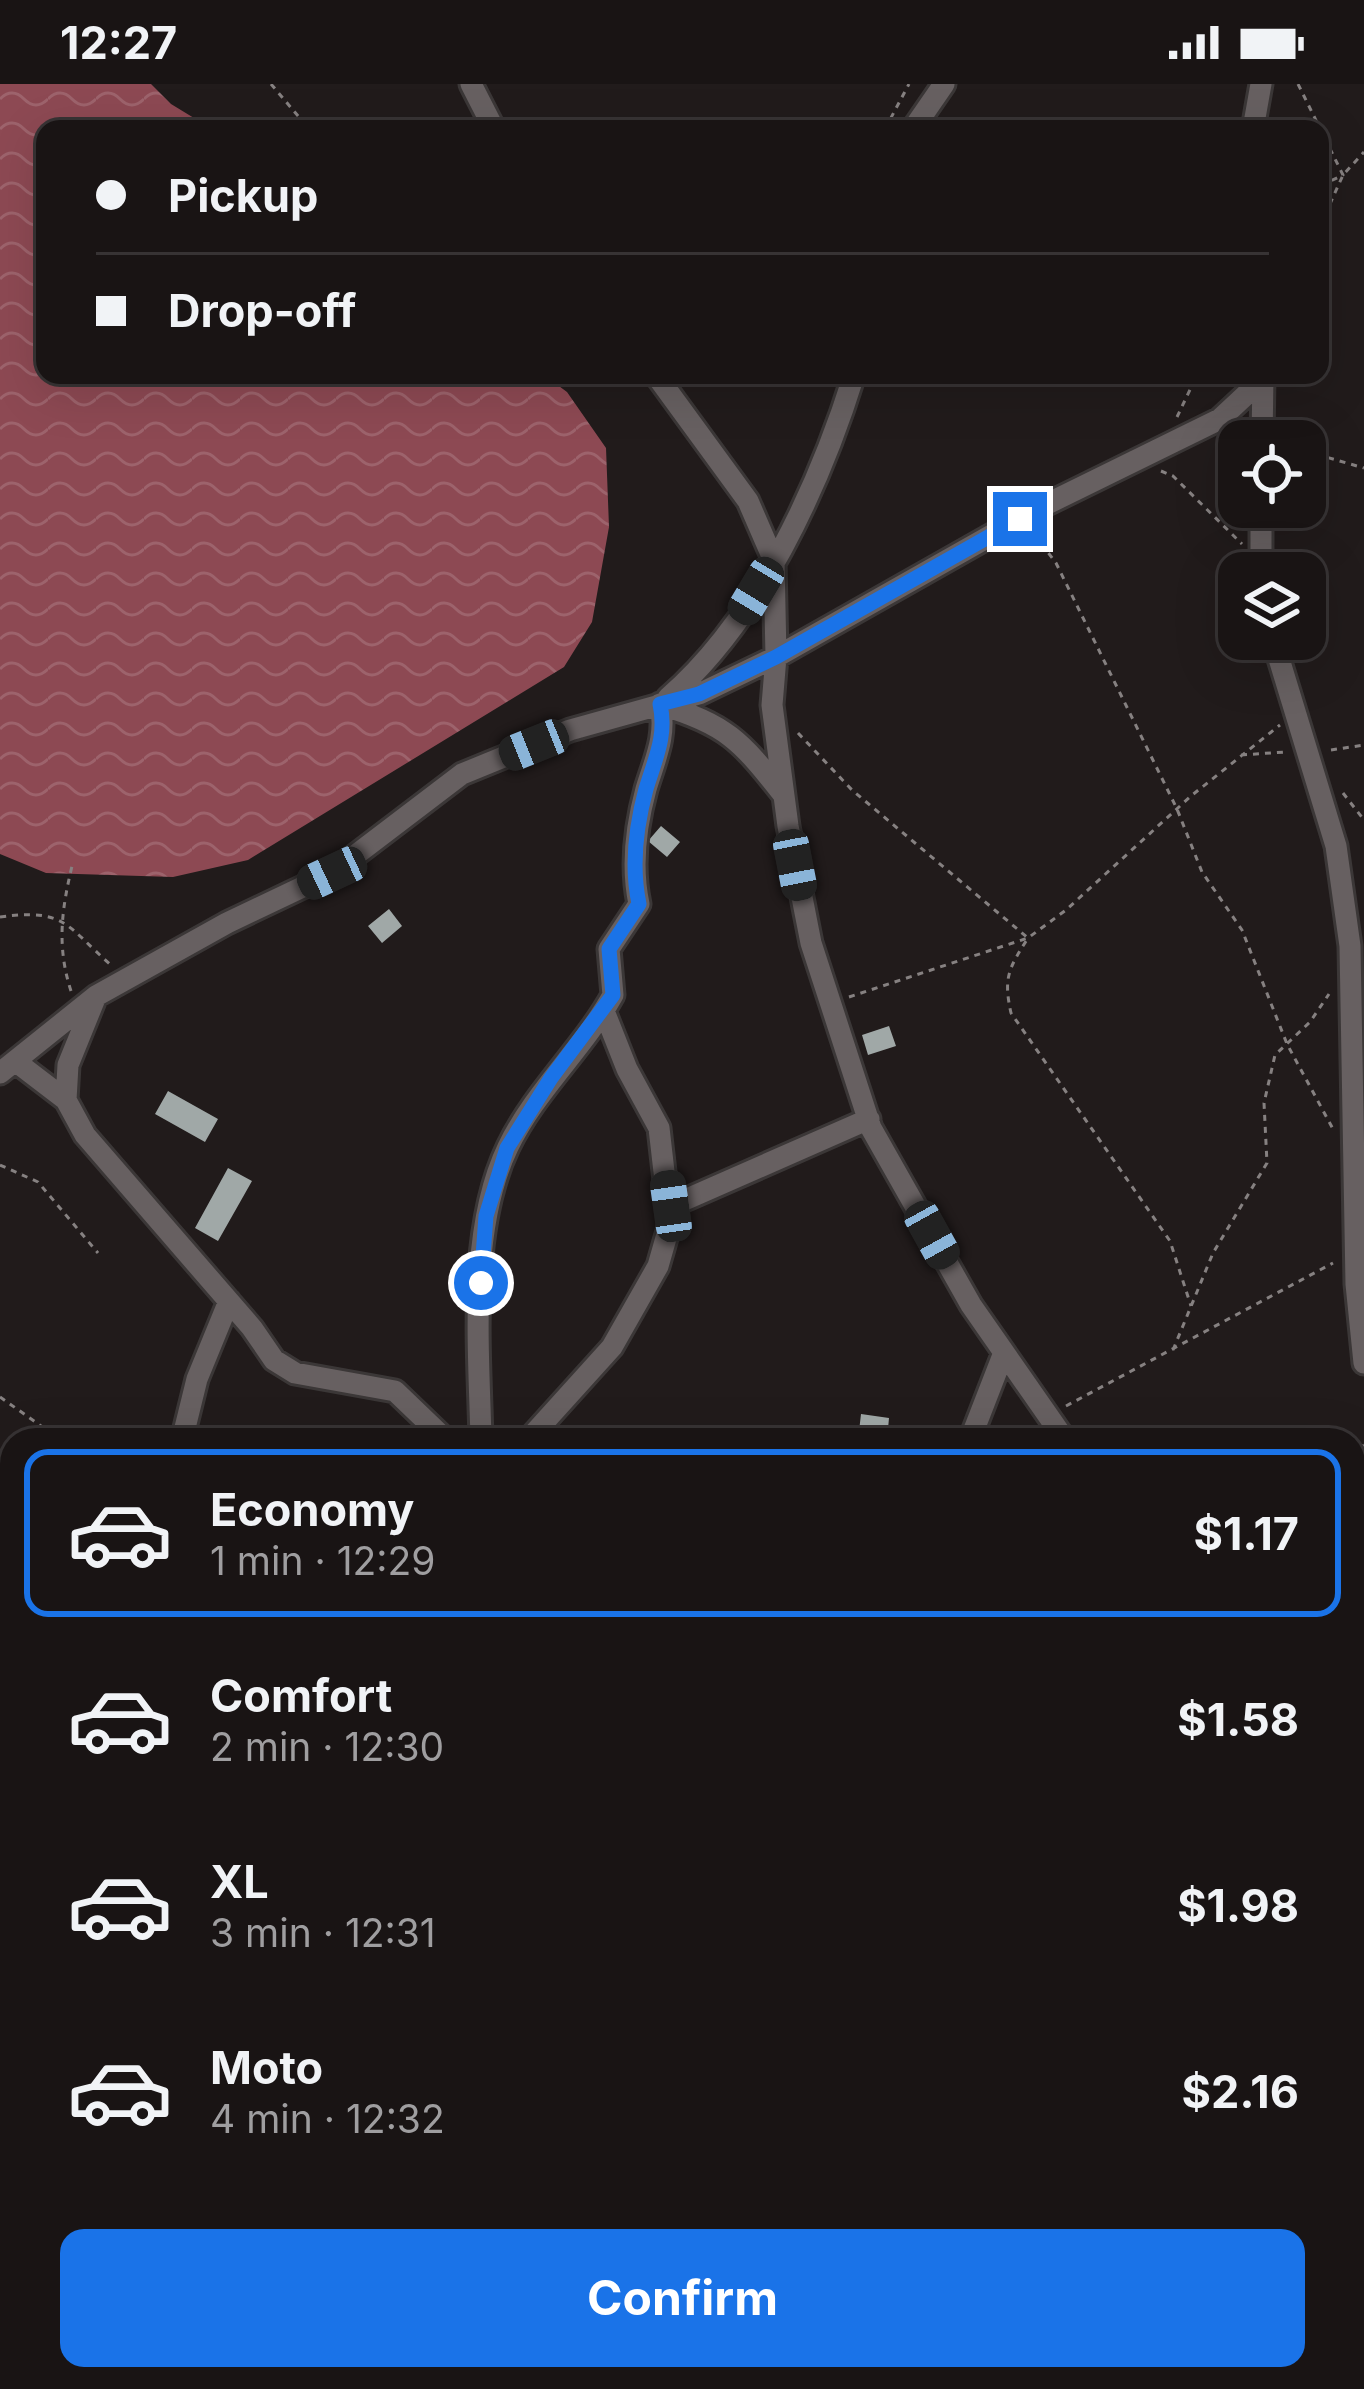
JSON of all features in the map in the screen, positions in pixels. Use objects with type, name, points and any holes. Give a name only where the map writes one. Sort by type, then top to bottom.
[{"type":"street","points":[[471,84],[489,120]]},
{"type":"street","points":[[919,120],[944,84]]},
{"type":"street","points":[[1255,120],[1261,84]]},
{"type":"street","points":[[663,384],[748,501],[774,561],[772,705],[783,794],[811,943],[868,1120],[1003,1355],[1057,1428]]},
{"type":"street","points":[[660,704],[701,669],[774,561],[837,429],[851,384]]},
{"type":"street","points":[[66,1100],[8,1067],[96,996],[227,923],[332,873],[462,774],[570,730],[699,694],[776,657],[1020,519],[1220,418],[1256,384]]},
{"type":"street","points":[[1263,420],[1264,384]]},
{"type":"street","points":[[1279,660],[1336,845],[1350,946],[1355,1250],[1364,1363]]},
{"type":"street","points":[[660,704],[702,717],[741,742],[783,794]]},
{"type":"street","points":[[481,1428],[479,1316],[486,1216],[507,1148],[551,1078],[613,995],[609,949],[639,904],[634,884],[635,846],[665,727],[660,704]]},
{"type":"street","points":[[96,996],[68,1065],[66,1100],[85,1135],[274,1360],[295,1373],[395,1391],[434,1428]]},
{"type":"street","points":[[539,1428],[612,1347],[658,1266],[670,1224],[659,1128],[627,1069],[604,1011]]},
{"type":"street","points":[[671,1206],[868,1120]]},
{"type":"street","points":[[185,1428],[197,1379],[229,1301]]},
{"type":"street","points":[[975,1428],[1003,1355]]},
{"type":"path","points":[[271,84],[301,120]]},
{"type":"path","points":[[890,120],[909,84]]},
{"type":"path","points":[[1298,84],[1316,120]]},
{"type":"path","points":[[1329,147],[1343,175]]},
{"type":"path","points":[[1329,206],[1343,175],[1364,152]]},
{"type":"path","points":[[1329,182],[1343,175]]},
{"type":"path","points":[[1174,421],[1192,384]]},
{"type":"path","points":[[1326,457],[1364,468]]},
{"type":"path","points":[[1134,461],[1174,476],[1247,552]]},
{"type":"path","points":[[1020,519],[1056,563],[1177,809],[1202,872],[1242,930],[1287,1044],[1332,1126]]},
{"type":"path","points":[[772,705],[852,790],[1028,938]]},
{"type":"path","points":[[830,1004],[1028,938],[1295,713]]},
{"type":"path","points":[[73,862],[59,918],[64,969],[77,1011]]},
{"type":"path","points":[[0,916],[28,913],[59,918],[127,979]]},
{"type":"path","points":[[1028,938],[1011,965],[1005,986],[1011,1013],[1170,1241],[1191,1306]]},
{"type":"path","points":[[1173,1350],[1213,1252],[1267,1162],[1264,1103],[1275,1054],[1310,1022],[1335,981]]},
{"type":"path","points":[[0,1165],[38,1182],[98,1253]]},
{"type":"path","points":[[1049,1415],[1355,1250]]},
{"type":"path","points":[[0,1397],[44,1428]]},
{"type":"water","points":[[0,84],[151,84],[197,120],[36,120],[36,384],[556,384],[567,392],[606,448],[609,527],[592,622],[564,667],[248,860],[173,877],[46,873],[0,854]]},
{"type":"building","points":[[661,826],[680,842],[667,857],[648,841]]},
{"type":"building","points":[[389,909],[402,926],[382,943],[368,926]]},
{"type":"building","points":[[889,1026],[896,1046],[868,1055],[862,1035]]},
{"type":"building","points":[[168,1091],[218,1119],[205,1142],[155,1114]]},
{"type":"building","points":[[228,1168],[252,1181],[218,1241],[195,1228]]},
{"type":"building","points":[[861,1414],[889,1418],[888,1428],[859,1428]]},
{"type":"route","points":[[481,1283],[486,1216],[507,1148],[551,1078],[613,995],[609,949],[639,904],[634,884],[635,846],[665,727],[660,704],[699,694],[776,657],[1020,519]]}]
